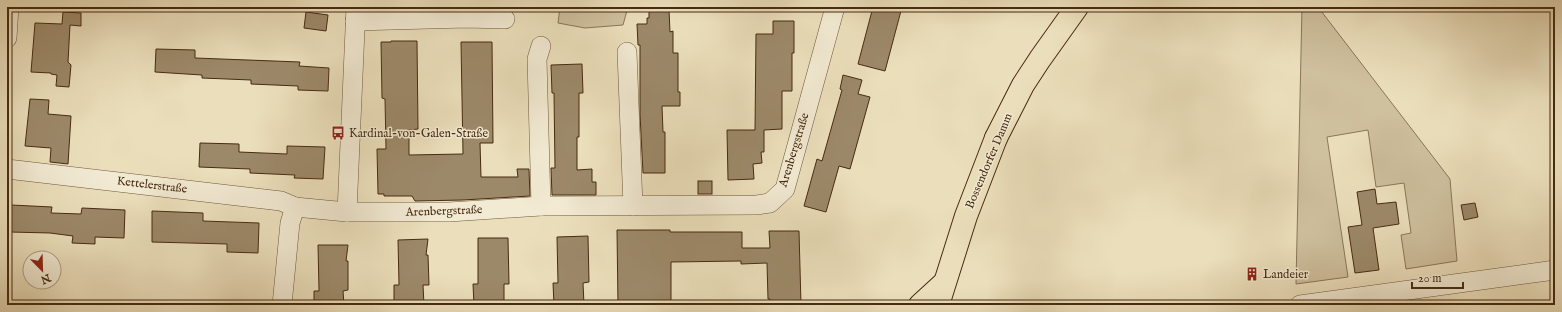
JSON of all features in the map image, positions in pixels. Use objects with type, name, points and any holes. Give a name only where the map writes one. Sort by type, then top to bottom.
[{"type":"main road","name":"Bossendorfer Damm","points":[[938,305],[966,216],[996,138],[1023,85],[1077,7]]},
{"type":"main road","points":[[920,305],[944,283]]},
{"type":"street","points":[[7,38],[9,7]]},
{"type":"street","name":"Arenbergstraße","points":[[347,212],[449,212],[541,206],[757,205],[770,203],[785,189],[835,7]]},
{"type":"street","points":[[282,305],[290,223],[295,207],[347,212],[356,14],[505,19]]},
{"type":"street","points":[[541,46],[538,59],[541,206]]},
{"type":"street","points":[[627,52],[633,206]]},
{"type":"street","name":"Kettelerstraße","points":[[7,169],[281,201],[295,207]]},
{"type":"street","points":[[1300,305],[1555,270]]},
{"type":"shaded area","points":[[560,7],[628,7],[623,25],[585,28],[558,23]]},
{"type":"shaded area","points":[[1302,7],[1318,7],[1450,179],[1457,261],[1406,269],[1401,235],[1411,233],[1404,183],[1376,187],[1368,130],[1327,137],[1348,277],[1296,284]]},
{"type":"building","points":[[873,7],[902,7],[885,71],[858,64]]},
{"type":"building","points":[[649,10],[669,10],[670,32],[673,31],[673,53],[678,53],[678,92],[680,92],[680,106],[662,106],[663,132],[665,132],[665,173],[643,173],[640,114],[640,45],[638,45],[637,24],[647,24]]},
{"type":"building","points":[[63,12],[81,13],[81,26],[70,25],[68,62],[71,65],[69,87],[56,86],[57,75],[51,73],[31,72],[35,23],[62,24]]},
{"type":"building","points":[[306,12],[328,15],[326,31],[304,28]]},
{"type":"building","points":[[773,21],[794,21],[792,91],[782,91],[782,129],[764,130],[764,152],[761,152],[762,163],[753,164],[754,179],[728,180],[727,130],[755,130],[756,34],[773,34]]},
{"type":"building","points":[[417,41],[418,129],[409,130],[409,155],[463,154],[461,42],[492,42],[493,143],[480,143],[481,177],[518,177],[517,169],[529,169],[530,196],[415,201],[412,196],[384,196],[384,194],[378,194],[377,149],[386,149],[385,99],[382,98],[381,42]]},
{"type":"building","points":[[156,49],[195,50],[195,58],[300,62],[299,66],[329,68],[328,91],[298,90],[298,86],[251,84],[251,80],[202,78],[202,75],[155,72]]},
{"type":"building","points":[[582,64],[583,93],[579,93],[577,170],[592,169],[592,182],[596,182],[596,195],[552,195],[551,168],[555,168],[554,93],[552,93],[551,65]]},
{"type":"building","points":[[843,75],[862,80],[858,94],[870,97],[850,169],[839,166],[826,212],[804,206],[817,159],[822,161],[842,90],[840,89]]},
{"type":"building","points":[[30,99],[49,100],[48,114],[71,116],[68,164],[50,162],[51,148],[25,146]]},
{"type":"building","points":[[200,143],[239,144],[239,152],[287,154],[287,146],[325,147],[323,179],[294,178],[295,175],[250,173],[250,169],[199,167]]},
{"type":"building","points":[[698,181],[712,181],[712,194],[698,194]]},
{"type":"building","points":[[1375,189],[1377,204],[1396,202],[1399,224],[1373,228],[1379,270],[1355,273],[1348,227],[1362,225],[1357,192]]},
{"type":"building","points":[[1475,203],[1478,217],[1464,220],[1461,205]]},
{"type":"building","points":[[11,205],[52,207],[51,213],[81,214],[82,208],[125,210],[124,238],[95,237],[95,244],[72,243],[73,236],[50,233],[10,232]]},
{"type":"building","points":[[152,211],[203,213],[203,221],[259,223],[258,253],[227,252],[227,244],[152,242]]},
{"type":"building","points":[[617,230],[742,232],[742,248],[770,248],[769,231],[799,231],[801,305],[770,305],[770,299],[768,299],[767,263],[741,264],[741,261],[671,262],[671,305],[618,305]]},
{"type":"building","points":[[588,236],[589,282],[583,283],[584,305],[554,305],[553,283],[558,283],[557,237]]},
{"type":"building","points":[[478,238],[508,238],[509,284],[504,284],[504,305],[474,305],[473,284],[478,284]]},
{"type":"building","points":[[428,239],[426,255],[428,255],[429,285],[423,285],[424,305],[394,305],[394,285],[399,285],[398,240]]},
{"type":"building","points":[[318,245],[348,245],[346,261],[348,261],[348,290],[343,291],[344,305],[314,305],[314,291],[319,291]]},
{"type":"place","name":"Kardinal-von-Galen-Straße","points":[[338,133]]},
{"type":"place","name":"Landeier","points":[[1252,274]]}]
